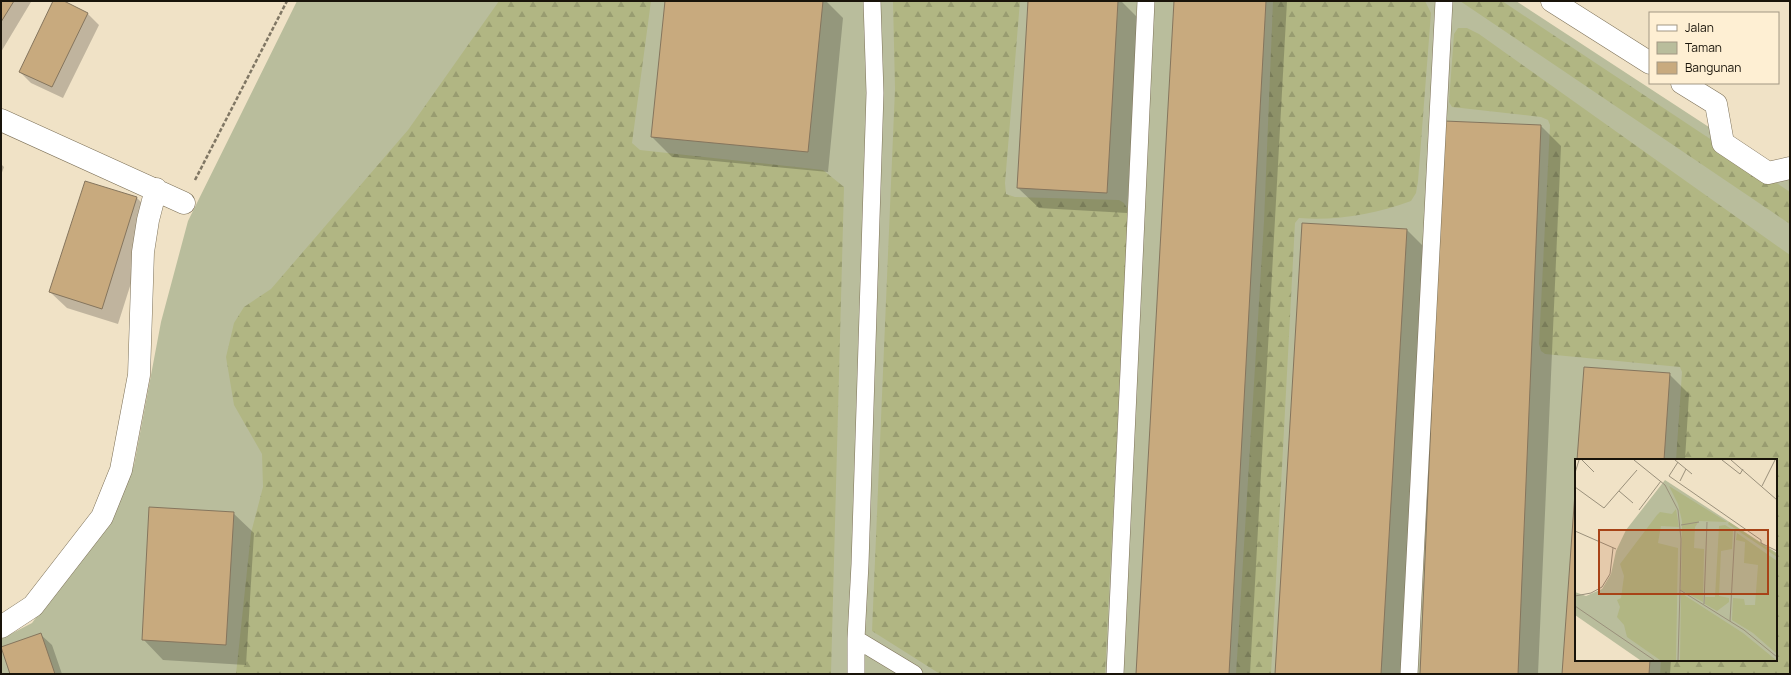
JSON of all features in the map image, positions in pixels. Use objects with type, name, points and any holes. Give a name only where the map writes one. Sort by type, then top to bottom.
[{"type":"street","points":[[1552,1],[1649,62]]},
{"type":"street","points":[[1684,84],[1716,104],[1723,143],[1768,173],[1784,169]]},
{"type":"street","points":[[1,120],[184,203]]},
{"type":"street","points":[[1,627],[33,606],[102,517],[122,470],[139,375],[143,252],[148,220],[156,189]]},
{"type":"lane","points":[[856,674],[875,101],[872,1]]},
{"type":"lane","points":[[1115,674],[1146,1]]},
{"type":"lane","points":[[1409,674],[1444,1]]},
{"type":"lane","points":[[856,639],[914,674]]},
{"type":"path","points":[[184,203],[287,1]]},
{"type":"green space","points":[[297,1],[1516,1],[1790,180],[1790,674],[1,674],[1,639],[32,623],[114,512],[134,465],[161,322],[188,221]]},
{"type":"green space","points":[[499,1],[651,1],[632,143],[640,150],[823,170],[844,187],[831,674],[236,674],[251,533],[263,487],[262,454],[234,405],[226,357],[234,323],[244,307],[271,289],[408,130]]},
{"type":"green space","points":[[893,1],[1020,1],[1005,183],[1006,194],[1015,197],[1119,200],[1124,203],[1128,210],[1105,674],[940,674],[872,631],[895,89]]},
{"type":"green space","points":[[1273,1],[1425,1],[1431,13],[1418,181],[1416,193],[1411,201],[1384,210],[1356,216],[1313,219],[1299,218],[1295,223],[1271,674],[1236,674],[1264,221]]},
{"type":"green space","points":[[1460,1],[1502,1],[1790,192],[1790,224]]},
{"type":"green space","points":[[1458,28],[1467,28],[1479,34],[1790,255],[1790,674],[1660,674],[1661,661],[1777,661],[1777,459],[1676,459],[1682,372],[1680,367],[1545,354],[1541,351],[1539,344],[1550,125],[1548,120],[1541,117],[1452,107],[1449,102],[1454,34]]},
{"type":"building","points":[[1,1],[14,1],[1,22]]},
{"type":"building","points":[[53,1],[64,1],[88,13],[52,87],[19,72]]},
{"type":"building","points":[[665,1],[823,1],[808,152],[651,137]]},
{"type":"building","points":[[1028,1],[1118,1],[1107,193],[1017,188]]},
{"type":"building","points":[[1174,1],[1266,1],[1229,674],[1136,674]]},
{"type":"building","points":[[1444,121],[1541,125],[1518,674],[1420,674]]},
{"type":"building","points":[[85,181],[137,197],[102,309],[49,292]]},
{"type":"building","points":[[1302,223],[1407,229],[1381,674],[1275,674]]},
{"type":"building","points":[[1584,367],[1670,373],[1664,459],[1577,459]]},
{"type":"building","points":[[1575,492],[1575,661],[1650,661],[1649,674],[1562,674]]},
{"type":"building","points":[[149,507],[234,512],[226,645],[142,640]]},
{"type":"building","points":[[41,633],[55,674],[10,674],[1,647]]}]
